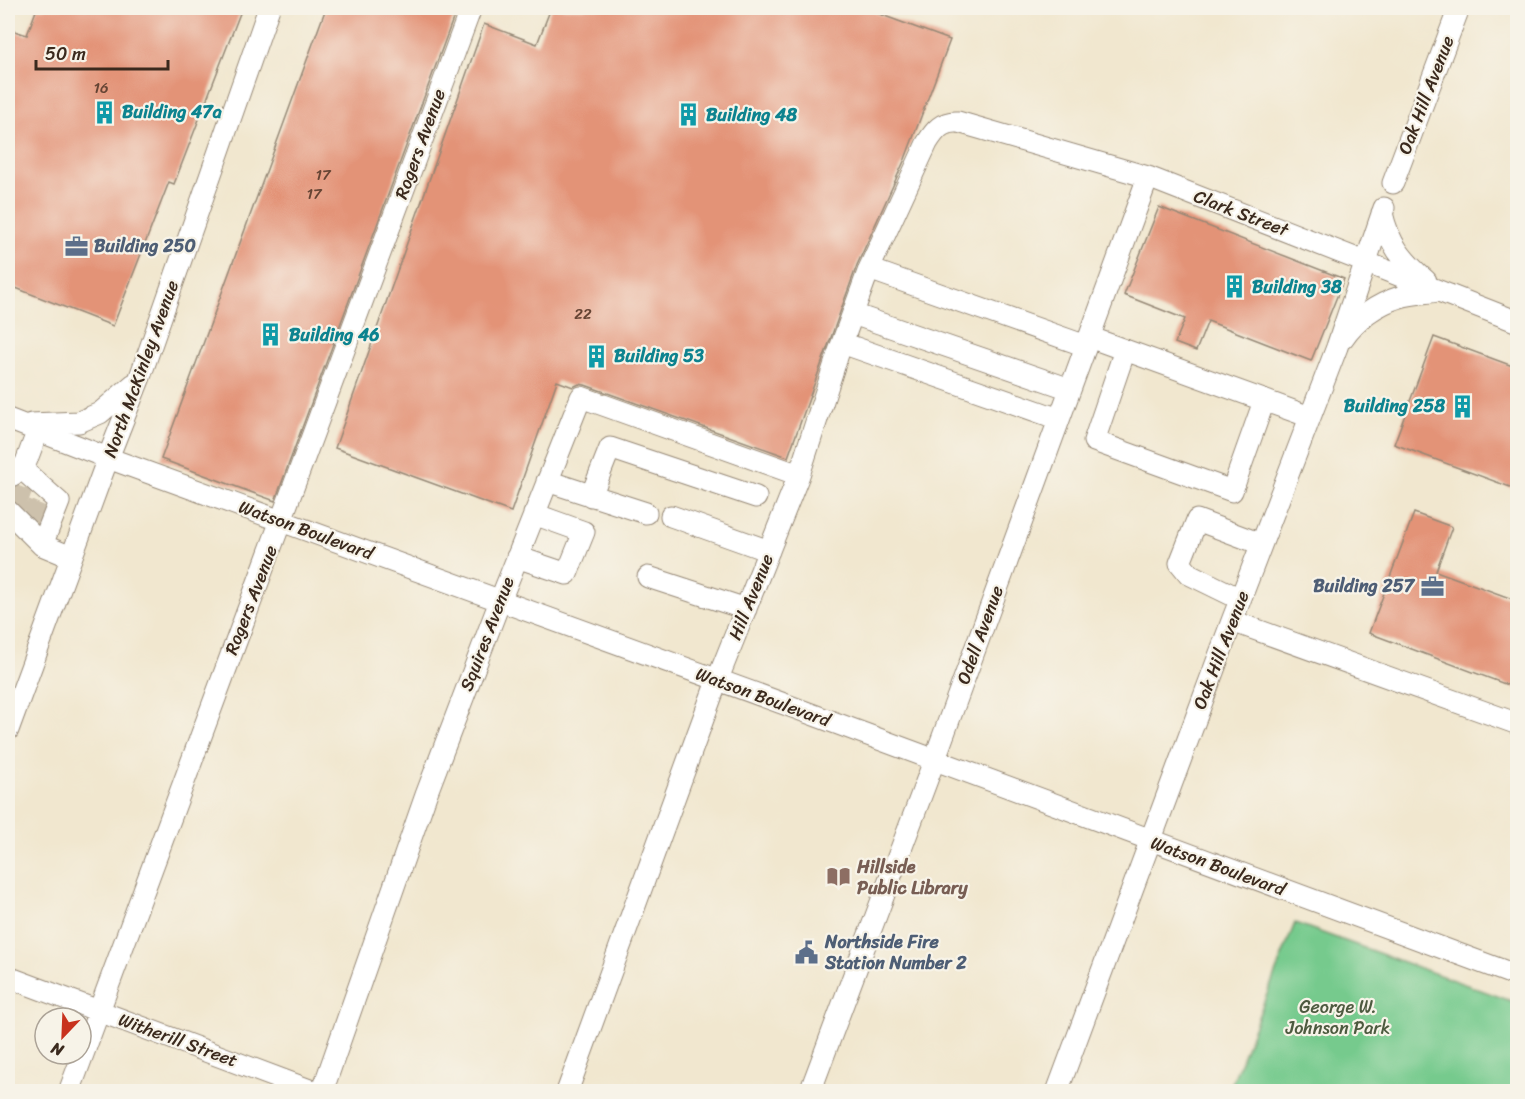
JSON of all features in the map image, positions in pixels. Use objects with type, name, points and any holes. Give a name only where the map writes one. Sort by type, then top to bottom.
[{"type":"street","name":"North McKinley Avenue","points":[[8,730],[87,513],[140,377],[269,8]]},
{"type":"street","name":"Rogers Avenue","points":[[69,1092],[471,8]]},
{"type":"street","name":"Oak Hill Avenue","points":[[1393,183],[1459,8]]},
{"type":"street","name":"Hill Avenue","points":[[567,1092],[717,681],[799,476],[842,343],[869,270],[927,142],[936,130],[948,121],[958,122]]},
{"type":"street","name":"Clark Street","points":[[958,122],[1148,177],[1518,322]]},
{"type":"street","name":"Odell Avenue","points":[[810,1092],[1148,177]]},
{"type":"street","name":"Oak Hill Avenue","points":[[1057,1092],[1240,599],[1337,346],[1383,210],[1386,233],[1408,265],[1438,291]]},
{"type":"street","points":[[869,270],[1088,341],[1125,350],[1310,417]]},
{"type":"street","points":[[1337,346],[1350,328],[1374,308],[1400,297],[1438,291]]},
{"type":"street","points":[[853,314],[1070,389]]},
{"type":"street","points":[[842,343],[1059,419]]},
{"type":"street","points":[[1125,350],[1094,441],[1222,488],[1232,491],[1264,401]]},
{"type":"street","points":[[87,513],[48,497],[22,476],[23,425],[80,422],[100,413],[127,392],[140,377]]},
{"type":"street","name":"Squires Avenue","points":[[322,1092],[426,795],[581,397],[799,476]]},
{"type":"street","name":"Watson Boulevard","points":[[23,425],[1518,976]]},
{"type":"street","points":[[591,496],[610,448],[756,497]]},
{"type":"street","points":[[547,481],[645,513]]},
{"type":"street","points":[[48,497],[23,522],[71,557]]},
{"type":"street","points":[[517,557],[567,574],[584,532],[534,514]]},
{"type":"street","points":[[671,516],[769,551]]},
{"type":"street","points":[[1240,599],[1189,574],[1180,563],[1197,520],[1261,544]]},
{"type":"street","points":[[648,577],[746,609]]},
{"type":"street","points":[[1232,621],[1518,723]]},
{"type":"street","name":"Witherill Street","points":[[8,977],[315,1092]]},
{"type":"green space","name":"George W. Johnson Park","points":[[1295,923],[1517,1003],[1517,1091],[1229,1091]]},
{"type":"building","points":[[37,8],[242,8],[174,184],[169,182],[113,326],[8,285],[8,29],[27,35]]},
{"type":"building","name":"Building 46","points":[[326,8],[457,8],[275,501],[161,459]]},
{"type":"building","points":[[551,8],[863,8],[950,40],[905,159],[857,265],[788,457],[585,385],[579,384],[573,387],[557,381],[511,512],[335,448],[484,24],[537,44]]},
{"type":"building","name":"Building 38","points":[[1159,207],[1344,279],[1311,361],[1208,321],[1196,351],[1175,343],[1185,319],[1124,295]]},
{"type":"building","name":"Building 258","points":[[1434,337],[1518,368],[1518,490],[1394,444]]},
{"type":"building","name":"Building 257","points":[[1414,513],[1452,527],[1436,571],[1518,601],[1518,689],[1369,633]]},
{"type":"tunnel","points":[[15,507],[23,486]]},
{"type":"tunnel","points":[[31,523],[40,501]]},
{"type":"place","name":"Building 47a","points":[[104,112]]},
{"type":"place","name":"Building 48","points":[[688,115]]},
{"type":"place","name":"Building 250","points":[[76,246]]},
{"type":"place","name":"Building 38","points":[[1234,287]]},
{"type":"place","name":"Building 46","points":[[271,335]]},
{"type":"place","name":"Building 53","points":[[596,356]]},
{"type":"place","name":"Building 258","points":[[1463,406]]},
{"type":"place","name":"Building 257","points":[[1432,586]]},
{"type":"place","name":"Hillside Public Library","points":[[839,877]]},
{"type":"place","name":"Northside Fire Station Number 2","points":[[807,952]]}]
